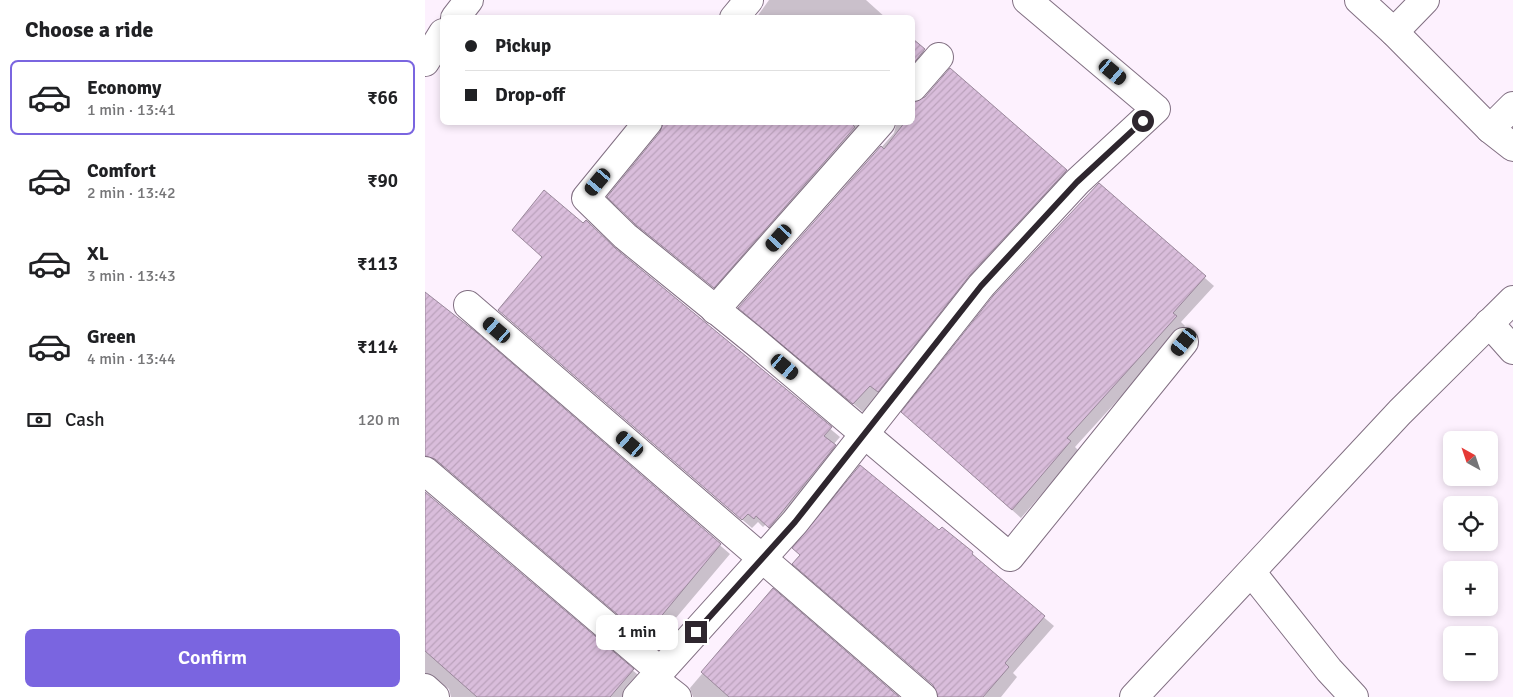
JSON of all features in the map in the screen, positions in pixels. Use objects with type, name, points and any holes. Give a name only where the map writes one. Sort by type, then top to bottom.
[{"type":"street","points":[[457,15],[469,0]]},
{"type":"street","points":[[736,15],[749,0]]},
{"type":"street","points":[[650,682],[795,522],[981,286],[1077,182],[1156,109],[1027,0]]},
{"type":"street","points":[[1359,0],[1394,32],[1490,129],[1513,147]]},
{"type":"street","points":[[1394,32],[1425,0]]},
{"type":"street","points":[[425,62],[440,38]]},
{"type":"street","points":[[915,86],[939,57]]},
{"type":"street","points":[[1490,129],[1513,106]]},
{"type":"street","points":[[646,125],[586,198],[625,236],[1010,557],[1184,342]]},
{"type":"street","points":[[715,310],[878,125]]},
{"type":"street","points":[[1134,697],[1252,573],[1400,412],[1513,300]]},
{"type":"street","points":[[468,305],[923,697]]},
{"type":"street","points":[[1489,323],[1513,350]]},
{"type":"street","points":[[425,471],[650,682],[677,697]]},
{"type":"street","points":[[1252,573],[1329,670],[1354,697]]},
{"type":"street","points":[[1329,670],[1329,697]]},
{"type":"street","points":[[425,688],[435,697]]},
{"type":"building","points":[[915,41],[925,49],[915,62]]},
{"type":"building","points":[[950,68],[1067,170],[970,275],[878,392],[870,386],[853,404],[738,308],[881,146],[884,149],[903,125],[915,125],[915,101],[925,97]]},
{"type":"building","points":[[662,125],[853,125],[855,127],[714,288],[635,224],[607,197],[660,132]]},
{"type":"building","points":[[1099,183],[1206,276],[1173,313],[1177,316],[1067,438],[1071,441],[1012,510],[901,412],[993,296]]},
{"type":"building","points":[[544,190],[583,223],[586,220],[615,248],[832,427],[824,436],[836,445],[769,528],[756,516],[754,519],[748,514],[742,520],[498,310],[542,257],[512,230]]},
{"type":"building","points":[[425,292],[476,332],[721,544],[644,637],[435,459],[425,456]]},
{"type":"building","points":[[860,465],[939,530],[942,527],[973,552],[972,554],[1045,616],[1005,663],[1009,667],[983,697],[938,697],[933,685],[792,564],[800,555],[792,548]]},
{"type":"building","points":[[425,492],[634,669],[610,697],[477,697],[425,651]]},
{"type":"building","points":[[773,588],[899,697],[729,697],[701,672]]},
{"type":"route","points":[[696,632],[795,522],[981,286],[1077,182],[1143,121]]}]
